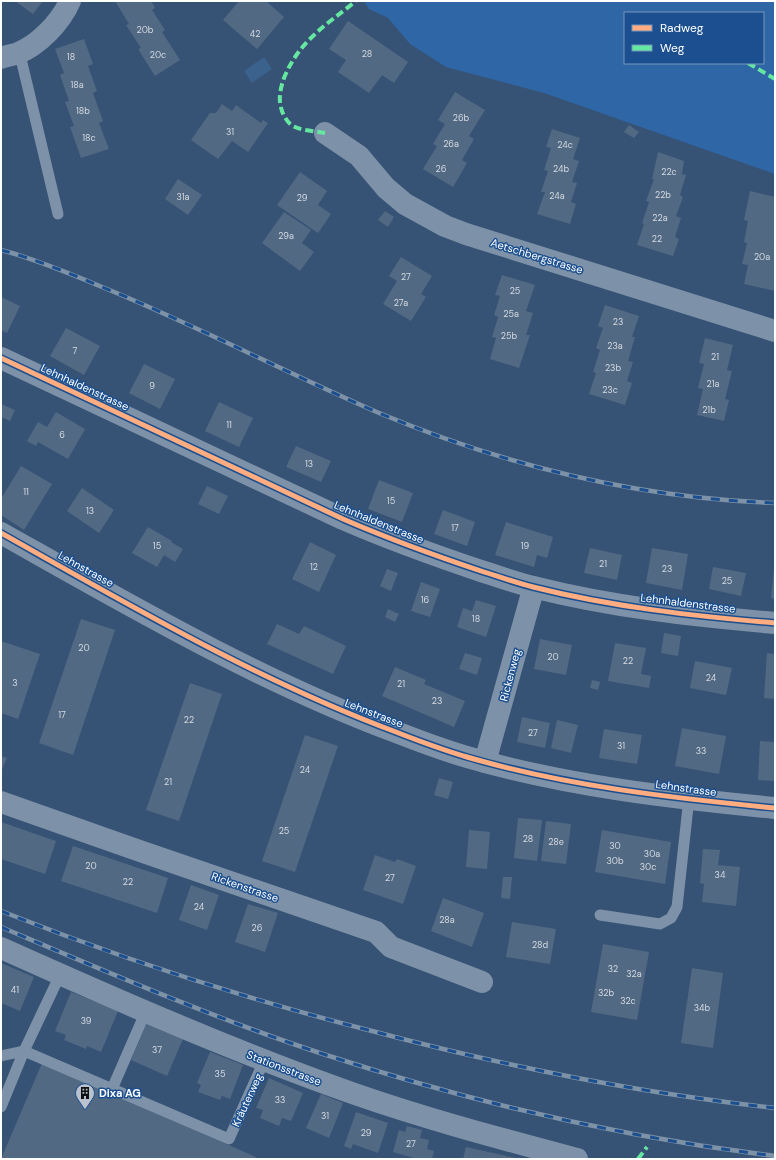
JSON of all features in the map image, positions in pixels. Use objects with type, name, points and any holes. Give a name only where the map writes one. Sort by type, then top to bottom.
[{"type":"street","points":[[9,56],[41,39],[55,24],[70,1]]},
{"type":"street","name":"Aetschbergstrasse","points":[[325,132],[359,156],[386,188],[405,204],[444,226],[775,331]]},
{"type":"street","name":"Lehnhaldenstrasse","points":[[1,358],[343,519],[392,540],[440,558],[533,587],[622,605],[775,624]]},
{"type":"street","name":"Lehnstrasse","points":[[1,533],[217,652],[292,689],[333,708],[464,756],[485,762],[591,784],[689,798],[775,808]]},
{"type":"street","name":"Rickenweg","points":[[485,762],[533,587]]},
{"type":"street","name":"Rickenstrasse","points":[[1,802],[376,932],[391,947],[482,982]]},
{"type":"street","name":"Stationsstrasse","points":[[1,948],[60,975],[264,1061],[353,1094],[441,1122],[577,1159]]},
{"type":"lane","points":[[9,56],[22,63],[58,214]]},
{"type":"lane","points":[[600,915],[660,924],[671,918],[677,907],[689,798]]},
{"type":"lane","points":[[1,1108],[24,1051],[60,975]]},
{"type":"lane","points":[[1,1056],[24,1051],[112,1089],[146,1011]]},
{"type":"lane","name":"Kräuterweg","points":[[112,1089],[229,1138],[264,1061]]},
{"type":"shaded area","points":[[364,1],[775,1],[775,174],[544,93],[446,67],[410,44],[388,18],[369,9]]},
{"type":"shaded area","points":[[264,57],[272,69],[252,83],[244,71]]},
{"type":"building","points":[[15,1],[43,1],[33,14]]},
{"type":"building","points":[[115,1],[151,1],[155,8],[152,10],[165,30],[162,32],[180,60],[155,76],[138,49],[141,48],[126,25],[129,24]]},
{"type":"building","points":[[239,1],[266,1],[284,17],[257,49],[223,20]]},
{"type":"building","points":[[348,21],[408,62],[394,83],[382,75],[369,93],[338,72],[346,60],[329,49]]},
{"type":"building","points":[[84,39],[93,64],[88,66],[97,91],[93,93],[103,121],[99,123],[109,149],[81,158],[70,127],[74,126],[65,102],[69,101],[60,75],[64,73],[55,49]]},
{"type":"building","points":[[455,92],[485,110],[469,136],[474,139],[462,160],[467,163],[453,187],[423,169],[437,146],[433,144],[445,124],[438,120]]},
{"type":"building","points":[[222,104],[232,111],[236,105],[261,123],[263,120],[268,123],[248,152],[232,141],[218,159],[191,140],[210,113],[216,113]]},
{"type":"building","points":[[629,125],[639,132],[634,138],[624,132]]},
{"type":"building","points":[[552,129],[580,138],[573,159],[579,161],[572,182],[577,183],[571,202],[576,204],[570,224],[537,214],[545,192],[541,192],[548,171],[544,170],[551,148],[546,147]]},
{"type":"building","points":[[658,152],[684,161],[682,174],[686,175],[680,195],[683,197],[676,216],[681,218],[675,237],[679,239],[673,256],[637,245],[649,202],[646,201],[654,179],[652,179]]},
{"type":"building","points":[[300,172],[327,191],[318,205],[331,214],[318,233],[277,205]]},
{"type":"building","points":[[178,179],[202,195],[188,215],[165,199]]},
{"type":"building","points":[[750,191],[775,197],[775,291],[744,284],[748,265],[742,264],[747,243],[744,242],[748,221],[744,220]]},
{"type":"building","points":[[385,211],[394,217],[388,227],[378,220]]},
{"type":"building","points":[[284,212],[311,230],[302,243],[314,252],[300,271],[262,243]]},
{"type":"building","points":[[401,257],[432,276],[421,294],[426,297],[411,321],[383,304],[397,281],[389,276]]},
{"type":"building","points":[[502,275],[535,285],[526,311],[533,313],[526,335],[530,335],[519,368],[490,359],[496,338],[492,337],[498,317],[494,315],[500,296],[495,295]]},
{"type":"building","points":[[1,297],[20,306],[7,333],[1,330]]},
{"type":"building","points":[[605,305],[639,316],[632,337],[635,337],[628,361],[633,362],[627,381],[632,383],[625,405],[589,394],[596,373],[593,372],[600,350],[596,348],[603,328],[598,326]]},
{"type":"building","points":[[66,328],[100,346],[84,375],[50,356]]},
{"type":"building","points":[[705,338],[733,345],[727,370],[732,371],[725,399],[729,400],[724,421],[697,415],[703,389],[698,388],[704,364],[699,363]]},
{"type":"building","points":[[144,364],[175,379],[160,409],[129,393]]},
{"type":"building","points":[[219,402],[253,418],[239,447],[205,431]]},
{"type":"building","points":[[1,404],[15,410],[10,421],[1,417]]},
{"type":"building","points":[[56,412],[85,429],[68,459],[38,442],[36,446],[27,441],[38,422],[47,427]]},
{"type":"building","points":[[296,446],[331,461],[321,482],[286,467]]},
{"type":"building","points":[[21,466],[52,484],[24,530],[1,515],[1,499]]},
{"type":"building","points":[[379,480],[413,493],[402,522],[368,509]]},
{"type":"building","points":[[207,486],[228,496],[219,514],[198,504]]},
{"type":"building","points":[[82,488],[114,510],[99,533],[67,511]]},
{"type":"building","points":[[443,510],[475,522],[467,546],[434,534]]},
{"type":"building","points":[[506,522],[553,537],[547,558],[537,555],[534,567],[495,555]]},
{"type":"building","points":[[148,527],[183,549],[175,562],[164,555],[157,567],[132,553]]},
{"type":"building","points":[[310,542],[336,555],[319,592],[292,579]]},
{"type":"building","points":[[590,548],[622,555],[617,580],[584,573]]},
{"type":"building","points":[[652,548],[688,554],[682,590],[646,583]]},
{"type":"building","points":[[713,567],[746,573],[741,596],[709,589]]},
{"type":"building","points":[[387,569],[398,573],[391,591],[380,586]]},
{"type":"building","points":[[775,569],[775,599],[771,598]]},
{"type":"building","points":[[421,582],[440,589],[430,617],[411,611]]},
{"type":"building","points":[[476,600],[496,606],[486,637],[457,627],[463,608],[472,611]]},
{"type":"building","points":[[388,609],[399,614],[395,622],[385,617]]},
{"type":"building","points":[[81,619],[115,630],[73,755],[39,743]]},
{"type":"building","points":[[277,624],[299,634],[304,626],[346,646],[333,674],[267,644]]},
{"type":"building","points":[[664,633],[681,636],[678,656],[661,653]]},
{"type":"building","points":[[540,639],[572,645],[566,675],[534,669]]},
{"type":"building","points":[[1,641],[40,654],[18,719],[1,713]]},
{"type":"building","points":[[615,643],[646,648],[641,674],[651,676],[649,688],[608,681]]},
{"type":"building","points":[[465,653],[482,658],[477,675],[459,669]]},
{"type":"building","points":[[767,653],[775,654],[775,699],[764,698]]},
{"type":"building","points":[[695,661],[732,668],[726,695],[690,688]]},
{"type":"building","points":[[395,667],[426,680],[424,684],[465,701],[454,727],[382,696]]},
{"type":"building","points":[[592,680],[600,682],[598,690],[590,688]]},
{"type":"building","points":[[190,683],[222,694],[179,821],[146,810]]},
{"type":"building","points":[[522,717],[550,723],[545,748],[517,742]]},
{"type":"building","points":[[557,720],[578,725],[571,753],[551,748]]},
{"type":"building","points":[[682,728],[726,736],[719,774],[675,766]]},
{"type":"building","points":[[604,729],[642,735],[637,764],[599,758]]},
{"type":"building","points":[[305,735],[338,746],[295,872],[262,861]]},
{"type":"building","points":[[760,741],[775,742],[775,781],[758,780]]},
{"type":"building","points":[[1,756],[7,758],[1,772]]},
{"type":"building","points":[[439,778],[453,782],[448,799],[434,795]]},
{"type":"building","points":[[518,818],[542,820],[537,861],[514,858]]},
{"type":"building","points":[[546,821],[571,824],[566,864],[541,861]]},
{"type":"building","points":[[1,822],[56,841],[45,874],[1,859]]},
{"type":"building","points":[[469,830],[490,832],[487,869],[466,867]]},
{"type":"building","points":[[602,830],[671,842],[665,884],[595,872]]},
{"type":"building","points":[[73,846],[168,878],[157,913],[61,881]]},
{"type":"building","points":[[703,849],[720,850],[718,865],[740,867],[736,906],[702,902],[704,884],[700,883]]},
{"type":"building","points":[[375,855],[395,862],[397,859],[416,866],[403,904],[363,890]]},
{"type":"building","points":[[503,877],[512,877],[510,899],[501,898]]},
{"type":"building","points":[[191,885],[219,895],[207,930],[179,920]]},
{"type":"building","points":[[443,898],[484,913],[472,947],[431,931]]},
{"type":"building","points":[[248,904],[278,913],[265,952],[235,942]]},
{"type":"building","points":[[512,922],[556,929],[550,964],[506,957]]},
{"type":"building","points":[[603,944],[649,952],[637,1020],[591,1012]]},
{"type":"building","points":[[1,963],[34,977],[20,1011],[1,1003]]},
{"type":"building","points":[[692,968],[723,973],[713,1048],[681,1043]]},
{"type":"building","points":[[71,992],[118,1011],[101,1052],[87,1046],[86,1049],[64,1040],[66,1035],[55,1031]]},
{"type":"building","points":[[147,1023],[183,1039],[167,1076],[131,1060]]},
{"type":"building","points":[[210,1052],[243,1065],[230,1099],[222,1096],[220,1100],[198,1092],[201,1085],[197,1083]]},
{"type":"building","name":"Dixa AG","points":[[42,1063],[256,1157],[255,1159],[1,1159]]},
{"type":"building","points":[[269,1078],[303,1093],[291,1121],[282,1118],[279,1126],[260,1118],[263,1110],[256,1108]]},
{"type":"building","points":[[321,1094],[343,1103],[329,1138],[306,1128]]},
{"type":"building","points":[[356,1112],[388,1123],[378,1153],[353,1144],[351,1149],[344,1146]]},
{"type":"building","points":[[407,1126],[422,1130],[420,1138],[429,1140],[427,1149],[434,1151],[432,1159],[417,1159],[393,1152],[399,1130],[405,1132]]},
{"type":"building","points":[[466,1147],[516,1158],[516,1159],[463,1159]]},
{"type":"railway","points":[[1,250],[39,262],[90,282],[172,317],[379,413],[475,449],[573,476],[623,486],[724,500],[775,503]]},
{"type":"railway","points":[[1,911],[92,946],[231,992],[325,1019],[422,1044],[572,1077],[673,1095],[775,1108]]},
{"type":"railway","points":[[1,927],[120,977],[241,1025],[323,1054],[434,1088],[546,1116],[603,1128],[660,1139],[775,1156]]},
{"type":"marked path","points":[[325,133],[306,130],[293,126],[289,123],[284,116],[281,107],[281,87],[290,65],[305,44],[324,26],[356,1]]},
{"type":"marked path","points":[[750,64],[775,79]]},
{"type":"marked path","points":[[638,1159],[647,1147]]},
{"type":"cycle path","points":[[1,358],[343,519],[466,566],[508,580],[593,600],[684,614],[775,623]]},
{"type":"cycle path","points":[[1,533],[146,614],[244,665],[344,711],[431,745],[467,757],[542,776],[620,790],[775,808]]},
{"type":"place","name":"Dixa AG","points":[[85,1110]]}]
